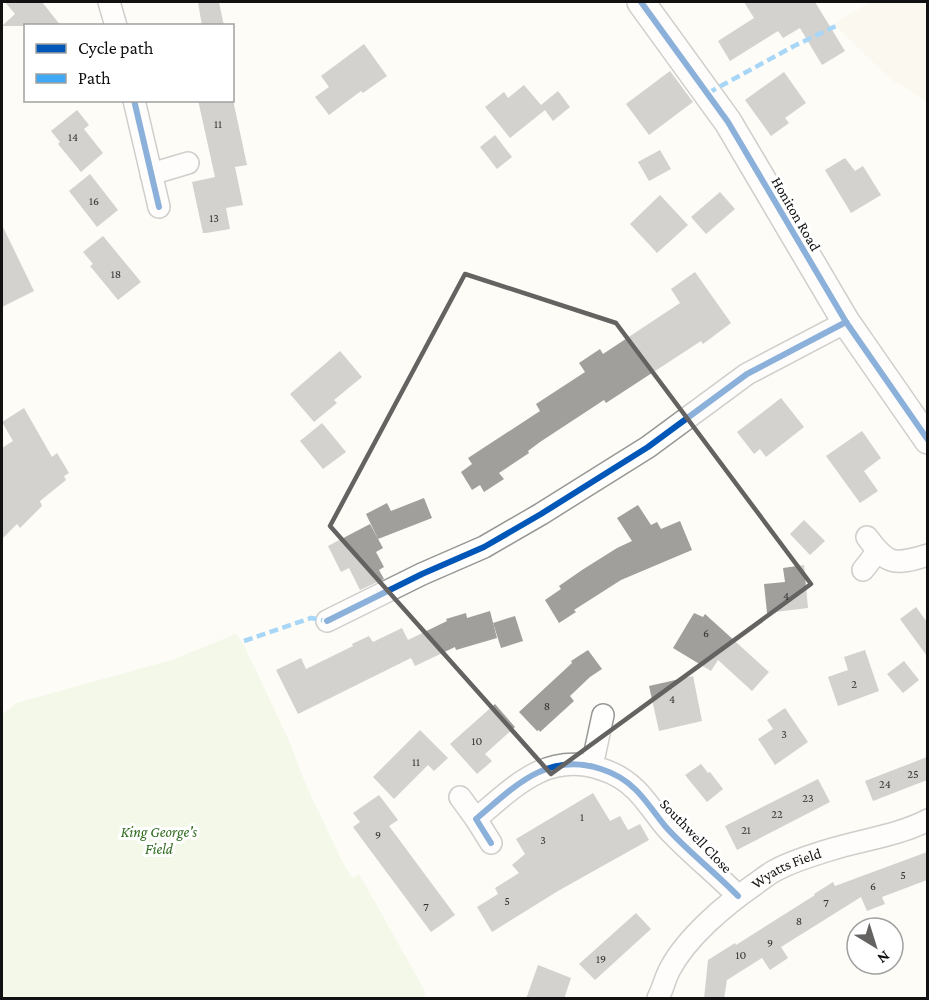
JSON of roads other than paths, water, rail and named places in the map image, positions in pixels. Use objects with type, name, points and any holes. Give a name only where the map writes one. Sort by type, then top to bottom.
[{"type":"street","points":[[108,2],[115,24]]},
{"type":"street","name":"Honiton Road","points":[[642,2],[728,122],[846,322],[927,440]]},
{"type":"street","points":[[134,102],[159,207]]},
{"type":"street","points":[[151,174],[188,163]]},
{"type":"street","points":[[327,621],[493,542],[648,447],[747,374],[846,322]]},
{"type":"street","points":[[863,570],[872,544],[889,560],[908,560],[927,555]]},
{"type":"street","points":[[592,766],[603,715]]},
{"type":"street","name":"Southwell Close","points":[[476,819],[531,776],[553,766],[571,763],[592,766],[612,773],[636,790],[666,826],[738,896]]},
{"type":"street","points":[[460,797],[491,843]]},
{"type":"street","name":"Wyatts Field","points":[[658,999],[670,968],[687,945],[711,919],[738,896],[775,871],[806,857],[892,834],[927,820]]},
{"type":"park label","name":"King George's Field","points":[[159,840]]}]
